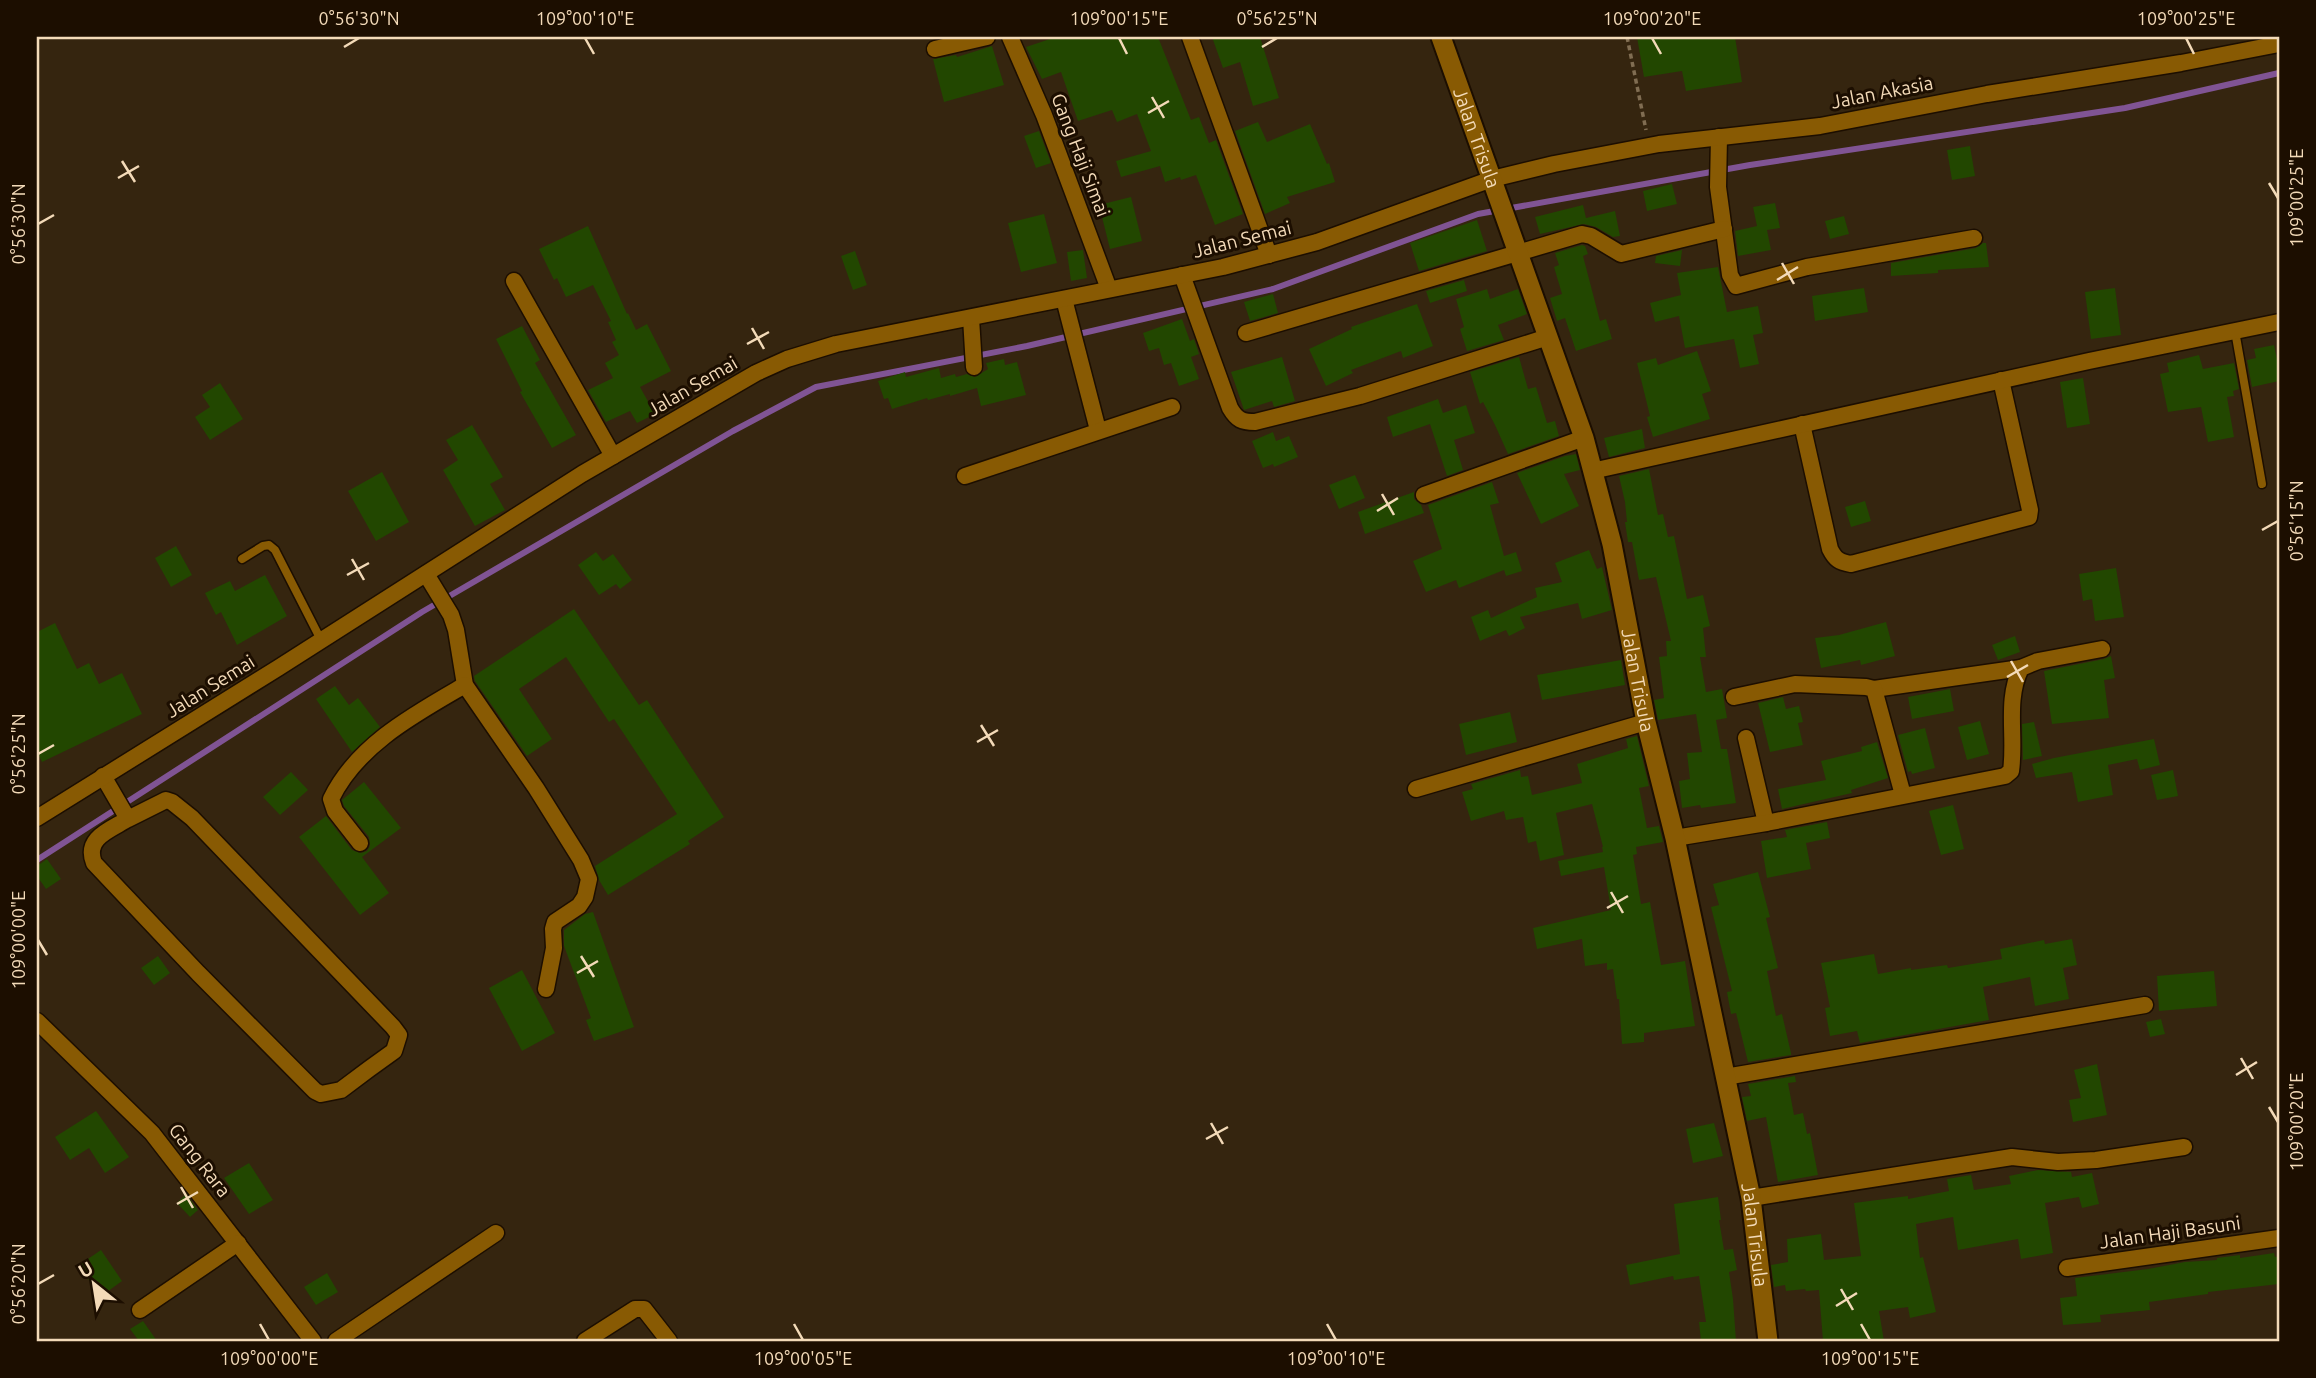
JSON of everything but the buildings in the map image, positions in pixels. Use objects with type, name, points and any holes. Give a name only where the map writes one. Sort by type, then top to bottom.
[{"type":"street","points":[[935,49],[987,37]]},
{"type":"street","name":"Gang Haji Simai","points":[[1010,37],[1044,115],[1109,289]]},
{"type":"street","points":[[1189,37],[1269,255]]},
{"type":"street","name":"Jalan Trisula","points":[[1441,37],[1584,438],[1612,544],[1646,722],[1675,838],[1751,1198],[1768,1341]]},
{"type":"street","name":"Jalan Akasia","points":[[1493,183],[1649,146],[1820,126],[1987,94],[2181,63],[2279,44]]},
{"type":"street","points":[[1719,139],[1718,177],[1724,229],[1730,275],[1736,286],[1807,267],[1974,238]]},
{"type":"street","name":"Jalan Semai","points":[[37,818],[106,781],[321,640],[427,577],[582,474],[723,391],[787,359],[836,344],[972,324],[1109,289],[1185,282],[1317,242],[1493,183]]},
{"type":"street","points":[[1246,333],[1582,234],[1591,236],[1621,254],[1724,229]]},
{"type":"street","points":[[514,281],[613,456]]},
{"type":"street","points":[[1185,282],[1230,408],[1236,418],[1243,422],[1255,422],[1360,396],[1548,337]]},
{"type":"street","points":[[1065,299],[1098,430]]},
{"type":"street","points":[[1592,471],[2001,380],[2279,322]]},
{"type":"street","points":[[972,324],[974,367]]},
{"type":"street","points":[[1802,424],[1830,549],[1835,559],[1851,564],[2030,516],[2001,380]]},
{"type":"street","points":[[965,476],[1172,407]]},
{"type":"street","points":[[1424,495],[1584,438]]},
{"type":"street","points":[[427,577],[451,615],[465,685],[536,788],[581,860],[589,879],[585,897],[579,906],[555,922],[552,929],[554,948],[546,989]]},
{"type":"street","points":[[1734,697],[1795,684],[1874,689],[2021,668],[2038,661],[2102,649]]},
{"type":"street","points":[[1675,838],[2005,776],[2011,771],[2012,696],[2021,668]]},
{"type":"street","points":[[360,843],[335,811],[331,799],[340,780],[357,760],[410,717],[465,685]]},
{"type":"street","points":[[1874,689],[1903,795]]},
{"type":"street","points":[[1416,789],[1646,722]]},
{"type":"street","points":[[1746,738],[1766,823]]},
{"type":"street","points":[[106,781],[125,814]]},
{"type":"street","points":[[166,800],[182,808],[393,1027],[399,1035],[394,1051],[341,1090],[321,1094],[315,1091],[94,863],[90,853],[92,845],[125,814],[166,800]]},
{"type":"street","points":[[1725,1077],[2145,1005]]},
{"type":"street","name":"Gang Rara","points":[[37,1021],[152,1133],[313,1341]]},
{"type":"street","points":[[1751,1198],[2012,1157],[2058,1162],[2096,1160],[2184,1147]]},
{"type":"street","points":[[336,1341],[496,1233]]},
{"type":"street","name":"Jalan Haji Basuni","points":[[2067,1268],[2279,1238]]},
{"type":"street","points":[[140,1310],[238,1243]]},
{"type":"street","points":[[585,1341],[635,1309],[643,1308],[669,1341]]},
{"type":"lane","points":[[2235,331],[2262,484]]},
{"type":"lane","points":[[242,559],[263,546],[269,545],[275,550],[321,640]]},
{"type":"path","points":[[1627,37],[1649,146]]},
{"type":"waterway","points":[[37,860],[422,612],[733,431],[816,387],[1027,346],[1273,289],[1478,214],[1750,165],[2125,108],[2279,73]]}]
